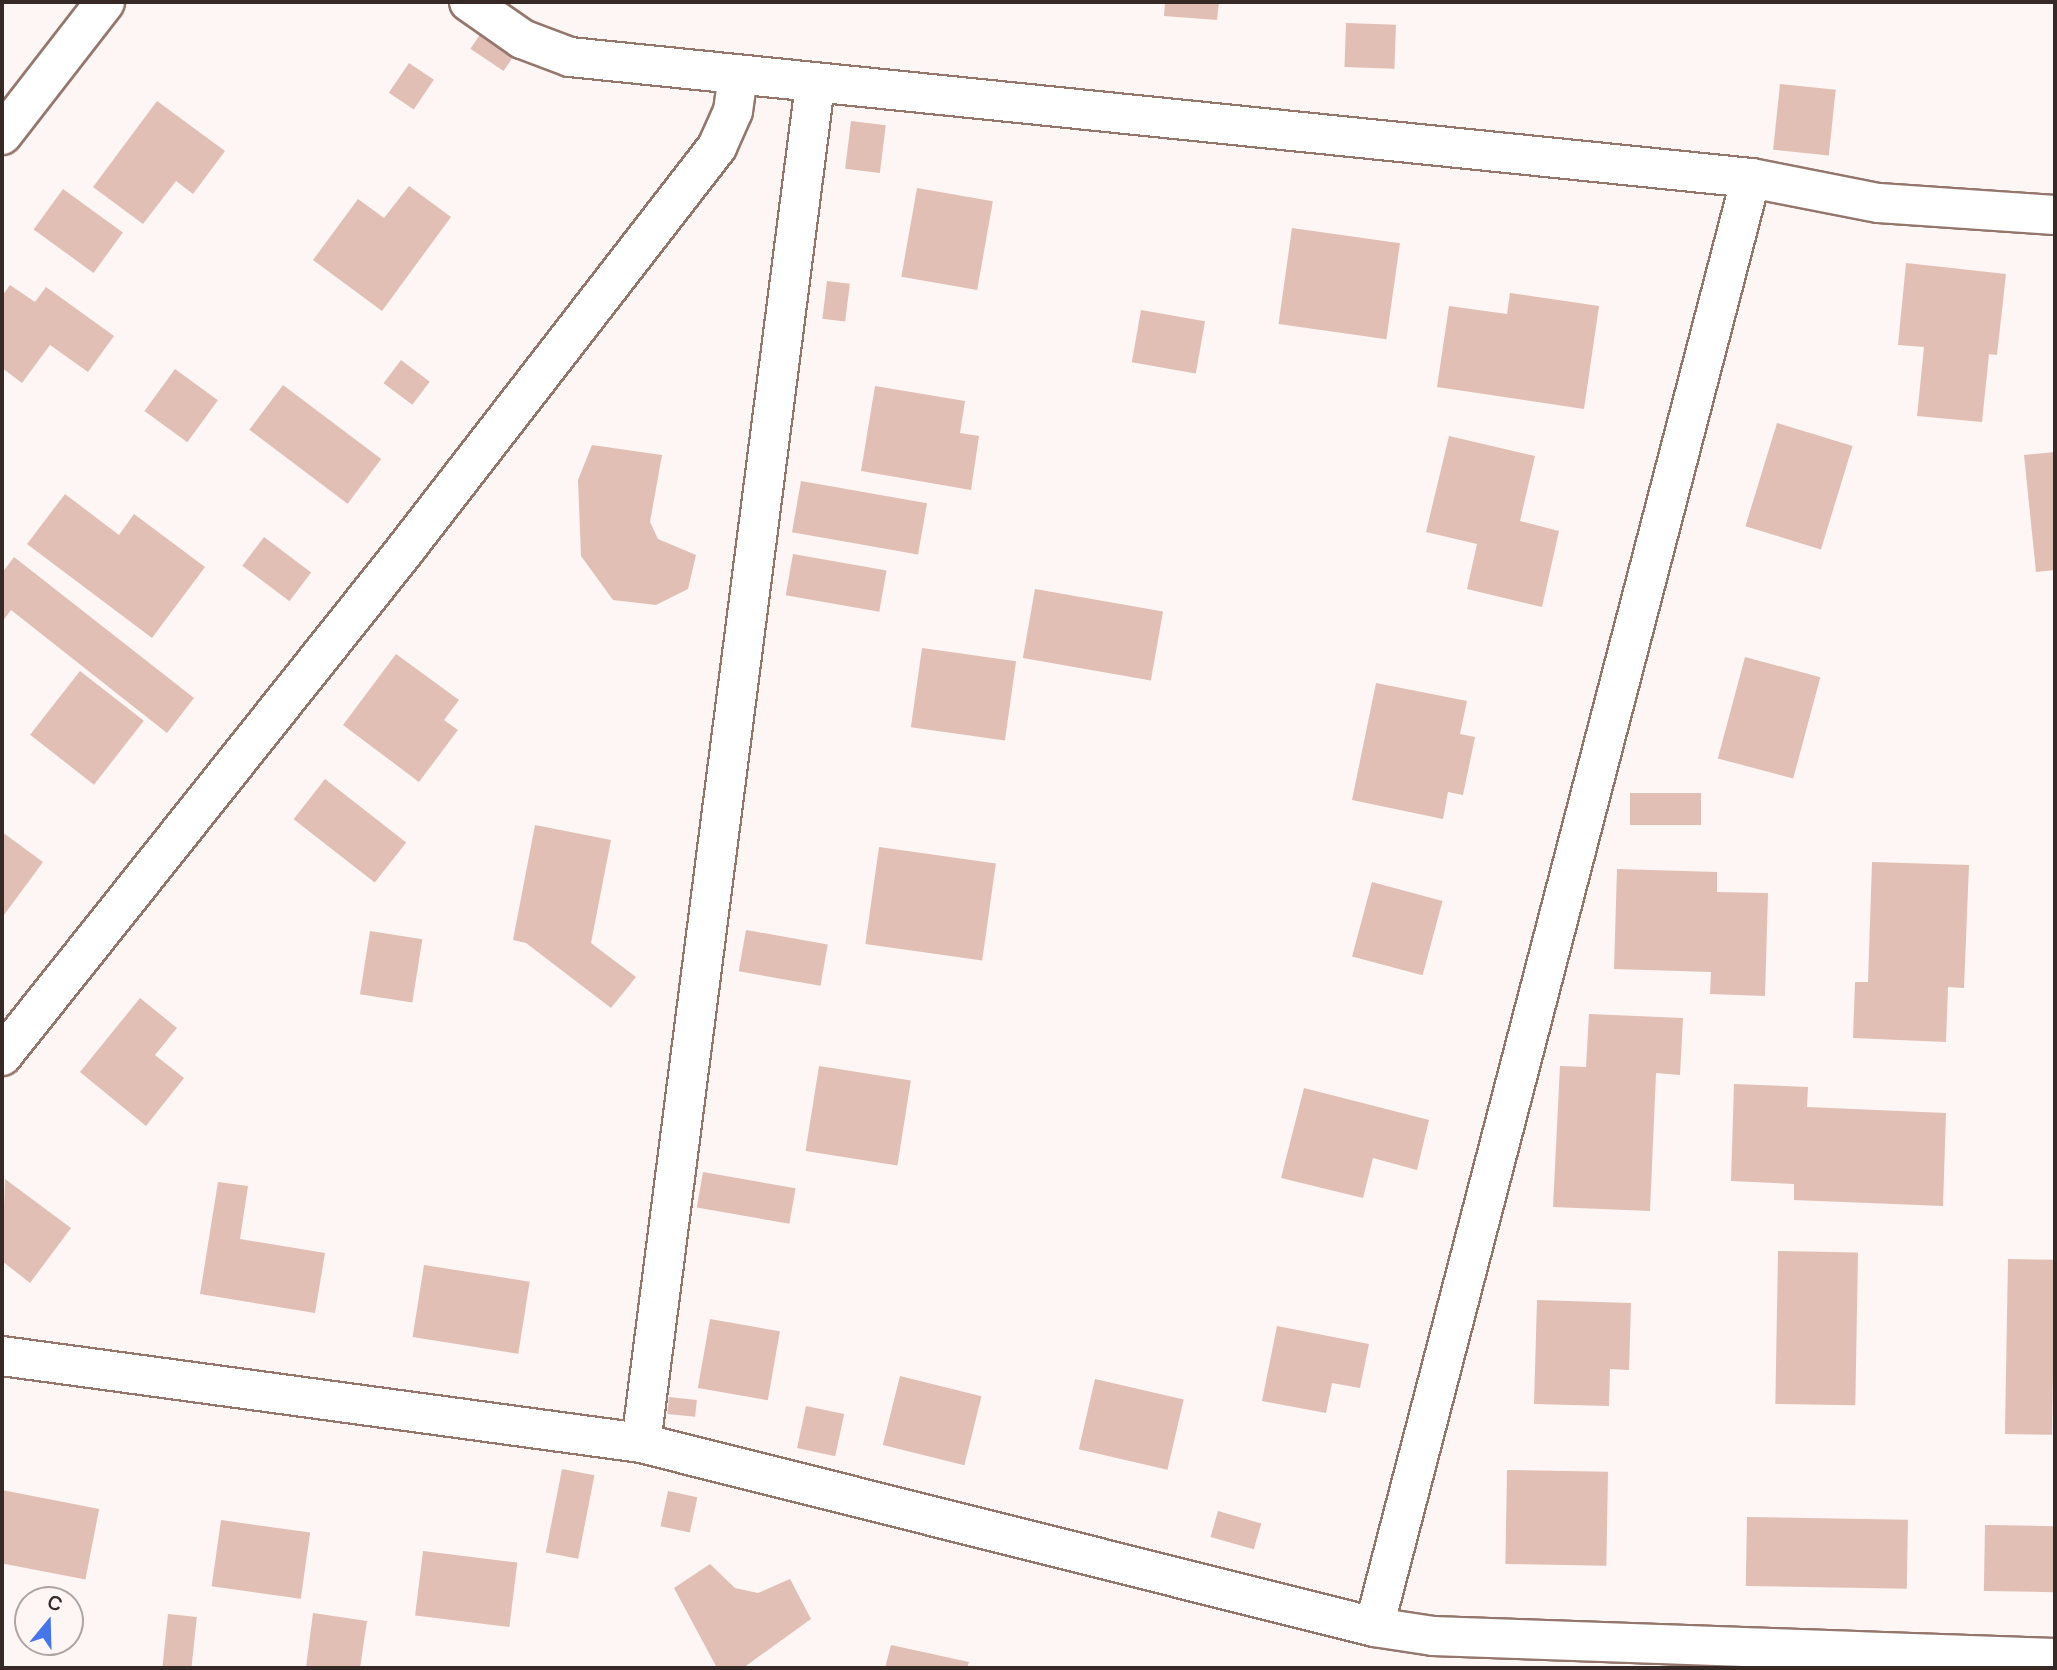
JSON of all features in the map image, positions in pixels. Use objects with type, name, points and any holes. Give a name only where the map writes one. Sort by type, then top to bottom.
[{"type":"street","points":[[2,135],[105,2]]},
{"type":"street","points":[[469,2],[522,39],[570,57],[1751,178],[1879,202],[2055,215]]},
{"type":"street","points":[[2,1056],[414,539],[718,147],[733,111],[738,75]]},
{"type":"street","points":[[641,1443],[815,84]]},
{"type":"street","points":[[1374,1627],[1751,178]]},
{"type":"street","points":[[2,1356],[641,1443],[1374,1627],[1433,1636],[2055,1658]]},
{"type":"building","points":[[1165,2],[1219,2],[1217,20],[1164,16]]},
{"type":"building","points":[[1346,23],[1396,25],[1394,69],[1344,67]]},
{"type":"building","points":[[481,33],[514,55],[504,71],[470,49]]},
{"type":"building","points":[[409,63],[434,80],[414,110],[389,93]]},
{"type":"building","points":[[1780,84],[1836,90],[1829,155],[1773,150]]},
{"type":"building","points":[[157,101],[225,151],[193,194],[176,181],[143,224],[93,187]]},
{"type":"building","points":[[851,121],[886,125],[880,173],[845,169]]},
{"type":"building","points":[[409,186],[451,217],[382,311],[313,260],[358,199],[384,218]]},
{"type":"building","points":[[917,188],[993,201],[977,290],[901,277]]},
{"type":"building","points":[[63,189],[123,232],[93,273],[34,229]]},
{"type":"building","points":[[1292,228],[1400,243],[1386,339],[1279,324]]},
{"type":"building","points":[[1906,263],[2006,274],[1997,355],[1989,354],[1982,422],[1917,416],[1924,347],[1898,345]]},
{"type":"building","points":[[827,281],[850,284],[845,322],[822,319]]},
{"type":"building","points":[[10,285],[35,302],[46,287],[114,336],[88,372],[50,345],[22,383],[2,368],[2,296]]},
{"type":"building","points":[[1510,293],[1599,306],[1584,409],[1437,387],[1449,306],[1507,314]]},
{"type":"building","points":[[1141,310],[1205,321],[1196,373],[1132,362]]},
{"type":"building","points":[[401,360],[430,382],[412,405],[384,383]]},
{"type":"building","points":[[175,369],[218,400],[187,442],[144,411]]},
{"type":"building","points":[[283,385],[381,459],[348,504],[249,430]]},
{"type":"building","points":[[875,386],[965,401],[960,433],[979,436],[971,490],[861,471]]},
{"type":"building","points":[[1777,423],[1853,446],[1821,549],[1745,526]]},
{"type":"building","points":[[1449,436],[1535,456],[1520,521],[1559,531],[1542,607],[1467,589],[1477,544],[1426,532]]},
{"type":"building","points":[[592,445],[662,455],[650,522],[658,539],[696,555],[688,589],[656,605],[613,600],[581,556],[578,480]]},
{"type":"building","points":[[2055,452],[2055,570],[2036,572],[2024,455]]},
{"type":"building","points":[[801,481],[927,503],[918,554],[792,532]]},
{"type":"building","points":[[65,494],[119,535],[134,514],[205,567],[152,638],[27,544]]},
{"type":"building","points":[[264,537],[311,573],[289,601],[242,566]]},
{"type":"building","points":[[793,554],[887,570],[879,612],[786,595]]},
{"type":"building","points":[[14,557],[194,698],[167,733],[11,610],[2,622],[2,573]]},
{"type":"building","points":[[1035,589],[1163,612],[1151,681],[1023,658]]},
{"type":"building","points":[[922,648],[1016,661],[1005,740],[911,727]]},
{"type":"building","points":[[396,654],[459,700],[444,720],[458,730],[419,782],[343,725]]},
{"type":"building","points":[[1745,657],[1820,677],[1793,779],[1718,758]]},
{"type":"building","points":[[80,671],[144,721],[94,785],[30,735]]},
{"type":"building","points":[[1376,683],[1467,701],[1460,734],[1475,737],[1463,795],[1448,792],[1443,819],[1352,800]]},
{"type":"building","points":[[325,779],[406,842],[375,883],[294,819]]},
{"type":"building","points":[[1630,793],[1701,793],[1701,825],[1630,825]]},
{"type":"building","points":[[535,825],[611,840],[591,943],[636,977],[611,1008],[526,943],[513,940]]},
{"type":"building","points":[[2,832],[43,862],[4,915],[2,913]]},
{"type":"building","points":[[879,847],[996,863],[982,960],[865,944]]},
{"type":"building","points":[[1872,862],[1969,865],[1964,988],[1948,987],[1946,1042],[1853,1038],[1855,982],[1868,982]]},
{"type":"building","points":[[1617,869],[1717,872],[1717,892],[1768,893],[1765,996],[1710,994],[1711,972],[1614,969]]},
{"type":"building","points":[[1372,882],[1443,901],[1423,975],[1352,956]]},
{"type":"building","points":[[746,930],[828,944],[820,986],[739,971]]},
{"type":"building","points":[[370,931],[422,939],[412,1003],[360,994]]},
{"type":"building","points":[[140,998],[177,1028],[155,1055],[184,1078],[146,1126],[80,1072]]},
{"type":"building","points":[[1589,1014],[1683,1018],[1680,1075],[1656,1073],[1650,1211],[1553,1207],[1560,1066],[1586,1067]]},
{"type":"building","points":[[819,1066],[911,1081],[897,1165],[806,1151]]},
{"type":"building","points":[[1734,1084],[1808,1087],[1807,1107],[1946,1113],[1943,1206],[1794,1200],[1794,1184],[1731,1181]]},
{"type":"building","points":[[1304,1088],[1429,1120],[1417,1170],[1373,1158],[1363,1198],[1281,1178]]},
{"type":"building","points":[[703,1172],[796,1188],[789,1224],[697,1207]]},
{"type":"building","points":[[5,1179],[71,1228],[30,1283],[2,1261]]},
{"type":"building","points":[[218,1182],[248,1186],[240,1239],[325,1253],[315,1313],[200,1294]]},
{"type":"building","points":[[1778,1251],[1858,1252],[1855,1405],[1775,1404]]},
{"type":"building","points":[[2008,1259],[2055,1260],[2052,1435],[2005,1434]]},
{"type":"building","points":[[424,1265],[530,1282],[518,1354],[413,1337]]},
{"type":"building","points":[[1537,1300],[1631,1303],[1629,1370],[1610,1369],[1609,1406],[1534,1404]]},
{"type":"building","points":[[710,1319],[780,1331],[768,1400],[698,1388]]},
{"type":"building","points":[[1277,1326],[1369,1344],[1360,1388],[1332,1383],[1326,1413],[1262,1401]]},
{"type":"building","points":[[900,1376],[982,1396],[964,1465],[883,1445]]},
{"type":"building","points":[[1095,1379],[1184,1399],[1167,1470],[1079,1449]]},
{"type":"building","points":[[669,1397],[697,1400],[695,1417],[667,1414]]},
{"type":"building","points":[[806,1406],[844,1414],[835,1456],[797,1448]]},
{"type":"building","points":[[562,1469],[594,1475],[578,1559],[546,1552]]},
{"type":"building","points":[[1507,1470],[1608,1472],[1606,1566],[1505,1564]]},
{"type":"building","points":[[2,1490],[99,1509],[85,1580],[2,1563]]},
{"type":"building","points":[[668,1491],[697,1497],[690,1532],[661,1526]]},
{"type":"building","points":[[1218,1511],[1261,1523],[1254,1549],[1211,1537]]},
{"type":"building","points":[[1747,1517],[1908,1520],[1907,1589],[1746,1586]]},
{"type":"building","points":[[221,1520],[310,1533],[301,1599],[212,1586]]},
{"type":"building","points":[[1985,1525],[2055,1526],[2054,1592],[1984,1591]]},
{"type":"building","points":[[423,1551],[517,1563],[509,1627],[415,1616]]},
{"type":"building","points":[[710,1564],[735,1588],[758,1593],[790,1579],[811,1619],[743,1668],[717,1668],[674,1588]]},
{"type":"building","points":[[313,1613],[367,1621],[360,1668],[306,1668]]},
{"type":"building","points":[[168,1614],[197,1617],[191,1668],[162,1668]]},
{"type":"building","points":[[891,1645],[969,1662],[967,1668],[885,1668]]}]
